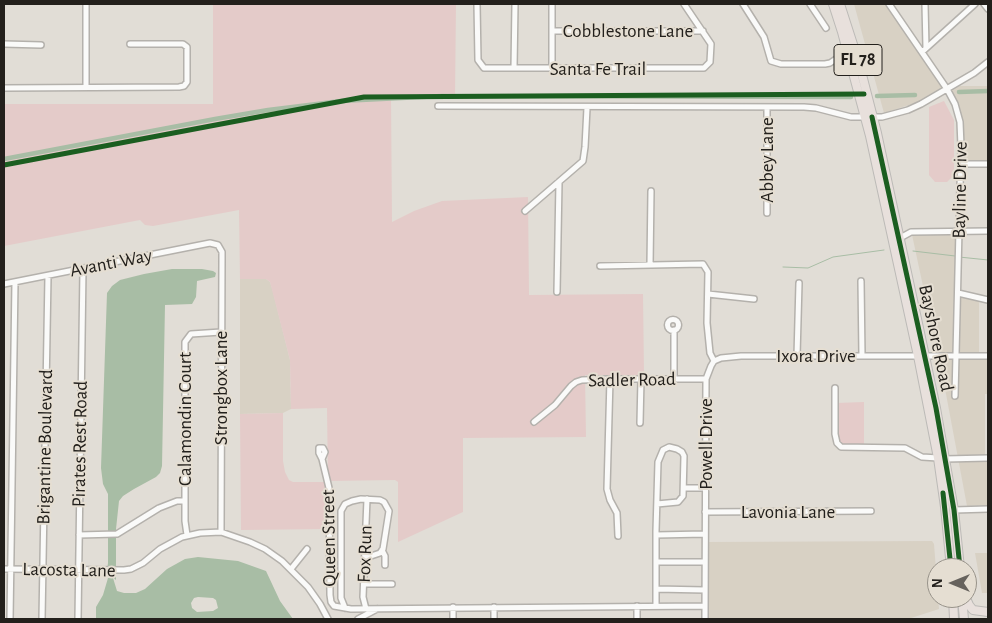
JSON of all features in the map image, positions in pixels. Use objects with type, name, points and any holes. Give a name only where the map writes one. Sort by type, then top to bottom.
[{"type":"main road","name":"Bayshore Road","points":[[833,4],[869,117],[900,238],[941,458],[954,510],[959,558]]},
{"type":"main road","name":"Bayshore Road","points":[[840,4],[856,55],[900,270],[935,415],[938,419],[950,558]]},
{"type":"main road","points":[[971,608],[973,610],[988,612]]},
{"type":"street","points":[[86,4],[86,86]]},
{"type":"street","name":"Santa Fe Trail","points":[[477,4],[477,50],[480,65],[489,69],[704,68],[710,62],[712,48],[709,40],[684,4]]},
{"type":"street","points":[[514,68],[515,4]]},
{"type":"street","points":[[552,4],[552,68]]},
{"type":"street","points":[[743,4],[764,37],[771,61],[781,64],[825,64],[836,59]]},
{"type":"street","points":[[810,4],[826,28]]},
{"type":"street","name":"Bayline Drive","points":[[889,4],[924,50],[947,89],[959,116],[961,164],[955,396]]},
{"type":"street","points":[[924,50],[925,4]]},
{"type":"street","points":[[924,50],[975,4]]},
{"type":"street","points":[[984,4],[988,9]]},
{"type":"street","name":"Cobblestone Lane","points":[[552,31],[703,31]]},
{"type":"street","points":[[4,44],[42,45]]},
{"type":"street","points":[[4,88],[79,88],[86,86],[180,87],[184,86],[187,82],[187,47],[182,44],[130,44]]},
{"type":"street","points":[[438,106],[816,108],[841,116],[882,117],[922,104],[974,73],[988,62]]},
{"type":"street","name":"Abbey Lane","points":[[767,212],[768,107]]},
{"type":"street","points":[[525,211],[583,161],[586,147],[587,108]]},
{"type":"street","points":[[961,164],[988,164]]},
{"type":"street","points":[[557,292],[559,182]]},
{"type":"street","points":[[650,265],[651,191]]},
{"type":"street","points":[[900,238],[911,232],[988,231]]},
{"type":"street","name":"Avanti Way","points":[[4,284],[210,243],[218,245]]},
{"type":"street","name":"Strongbox Lane","points":[[218,245],[222,252],[221,532]]},
{"type":"street","points":[[600,266],[703,264],[708,272],[708,332],[710,353],[714,361]]},
{"type":"street","name":"Pirates Rest Road","points":[[78,619],[83,269]]},
{"type":"street","name":"Brigantine Boulevard","points":[[42,619],[48,276]]},
{"type":"street","points":[[861,281],[862,356]]},
{"type":"street","points":[[10,619],[15,282]]},
{"type":"street","points":[[798,356],[799,283]]},
{"type":"street","points":[[958,293],[988,300]]},
{"type":"street","points":[[708,294],[754,299]]},
{"type":"street","points":[[674,330],[674,378]]},
{"type":"street","name":"Calamondin Court","points":[[187,535],[185,500],[185,342],[191,334],[221,332]]},
{"type":"street","name":"Ixora Drive","points":[[714,361],[727,357],[988,356]]},
{"type":"street","name":"Powell Drive","points":[[705,619],[706,379],[714,361]]},
{"type":"street","points":[[610,379],[607,489],[617,513],[618,536]]},
{"type":"street","name":"Sadler Road","points":[[534,422],[555,405],[576,382],[610,379],[706,379]]},
{"type":"street","points":[[640,423],[641,379]]},
{"type":"street","points":[[835,388],[835,434],[837,443],[841,446],[905,448],[922,457],[988,458]]},
{"type":"street","points":[[656,605],[656,535],[658,462],[661,452],[666,448],[678,449],[684,454],[684,496],[681,501],[675,503],[657,504]]},
{"type":"street","name":"Queen Street","points":[[322,459],[329,488],[331,602],[334,606],[366,609],[705,606]]},
{"type":"street","points":[[684,488],[706,488]]},
{"type":"street","points":[[345,608],[341,603],[341,516],[343,507],[347,503],[367,499],[384,502],[388,511],[382,550],[386,556],[386,565]]},
{"type":"street","name":"Fox Run","points":[[366,609],[363,602],[367,499]]},
{"type":"street","points":[[79,534],[116,534],[158,508],[185,500]]},
{"type":"street","points":[[954,510],[988,509]]},
{"type":"street","name":"Lavonia Lane","points":[[705,512],[871,512]]},
{"type":"street","name":"Lacosta Lane","points":[[4,569],[119,571],[131,569],[143,563],[168,544],[187,535],[221,532],[244,539],[265,549],[291,569],[308,587],[328,619]]},
{"type":"street","points":[[656,535],[705,534]]},
{"type":"street","points":[[291,569],[306,549]]},
{"type":"street","points":[[365,558],[382,550]]},
{"type":"street","points":[[656,562],[705,562]]},
{"type":"street","points":[[364,584],[392,584]]},
{"type":"street","points":[[656,588],[705,590]]},
{"type":"street","points":[[637,606],[637,619]]},
{"type":"street","points":[[453,607],[453,619]]},
{"type":"street","points":[[494,607],[494,619]]},
{"type":"street","points":[[358,619],[377,608]]},
{"type":"shaded area","points":[[213,4],[456,4],[455,97],[391,96],[392,222],[414,211],[442,201],[528,197],[529,295],[643,294],[644,375],[585,375],[586,437],[463,438],[463,512],[398,542],[398,482],[395,480],[328,481],[327,408],[291,409],[290,360],[270,282],[266,279],[240,279],[239,210],[153,226],[145,225],[140,220],[4,246],[4,104],[213,104]]},
{"type":"shaded area","points":[[854,4],[891,4],[945,86],[921,101],[884,113]]},
{"type":"shaded area","points":[[945,86],[988,86],[988,161],[961,161],[960,131],[956,104]]},
{"type":"shaded area","points":[[944,101],[954,120],[954,175],[947,182],[935,182],[929,175],[929,107]]},
{"type":"shaded area","points":[[958,229],[957,292],[979,295],[979,352],[988,352],[988,394],[985,394],[985,455],[988,455],[988,505],[967,506],[946,394],[911,230]]},
{"type":"shaded area","points":[[172,269],[202,269],[216,273],[215,277],[197,281],[196,297],[192,304],[165,305],[162,466],[160,473],[156,477],[123,496],[119,501],[116,529],[116,580],[111,575],[106,577],[108,563],[108,494],[103,484],[101,468],[107,293],[120,280]]},
{"type":"shaded area","points":[[240,279],[266,279],[270,282],[272,288],[290,360],[291,409],[283,413],[240,414]]},
{"type":"shaded area","points":[[864,402],[864,446],[842,445],[837,439],[836,403]]},
{"type":"shaded area","points":[[283,413],[283,461],[285,472],[289,480],[293,482],[327,482],[328,529],[241,530],[240,414]]},
{"type":"shaded area","points":[[932,541],[935,558],[927,558],[927,608],[939,609],[908,619],[705,619],[708,542]]},
{"type":"shaded area","points":[[975,553],[988,553],[988,593],[982,593]]},
{"type":"shaded area","points":[[198,557],[238,561],[266,571],[280,601],[293,619],[96,619],[96,607],[103,595],[108,578],[113,578],[117,591],[136,593],[145,589],[167,569],[185,559]],"holes":[[[194,598],[213,598],[216,600],[218,608],[213,611],[197,612],[192,608],[191,603]]]},
{"type":"waterway","points":[[959,92],[988,91]]},
{"type":"waterway","points":[[877,96],[915,95]]},
{"type":"waterway","points":[[4,159],[215,119],[341,101],[442,96],[851,97]]},
{"type":"waterway","points":[[783,267],[808,268],[833,257],[884,250]]},
{"type":"waterway","points":[[913,251],[955,256]]},
{"type":"waterway","points":[[959,257],[988,260]]},
{"type":"cycle path","points":[[4,165],[364,97],[864,94]]},
{"type":"cycle path","points":[[872,117],[936,408],[954,510],[959,558]]},
{"type":"cycle path","points":[[943,493],[950,558]]}]
